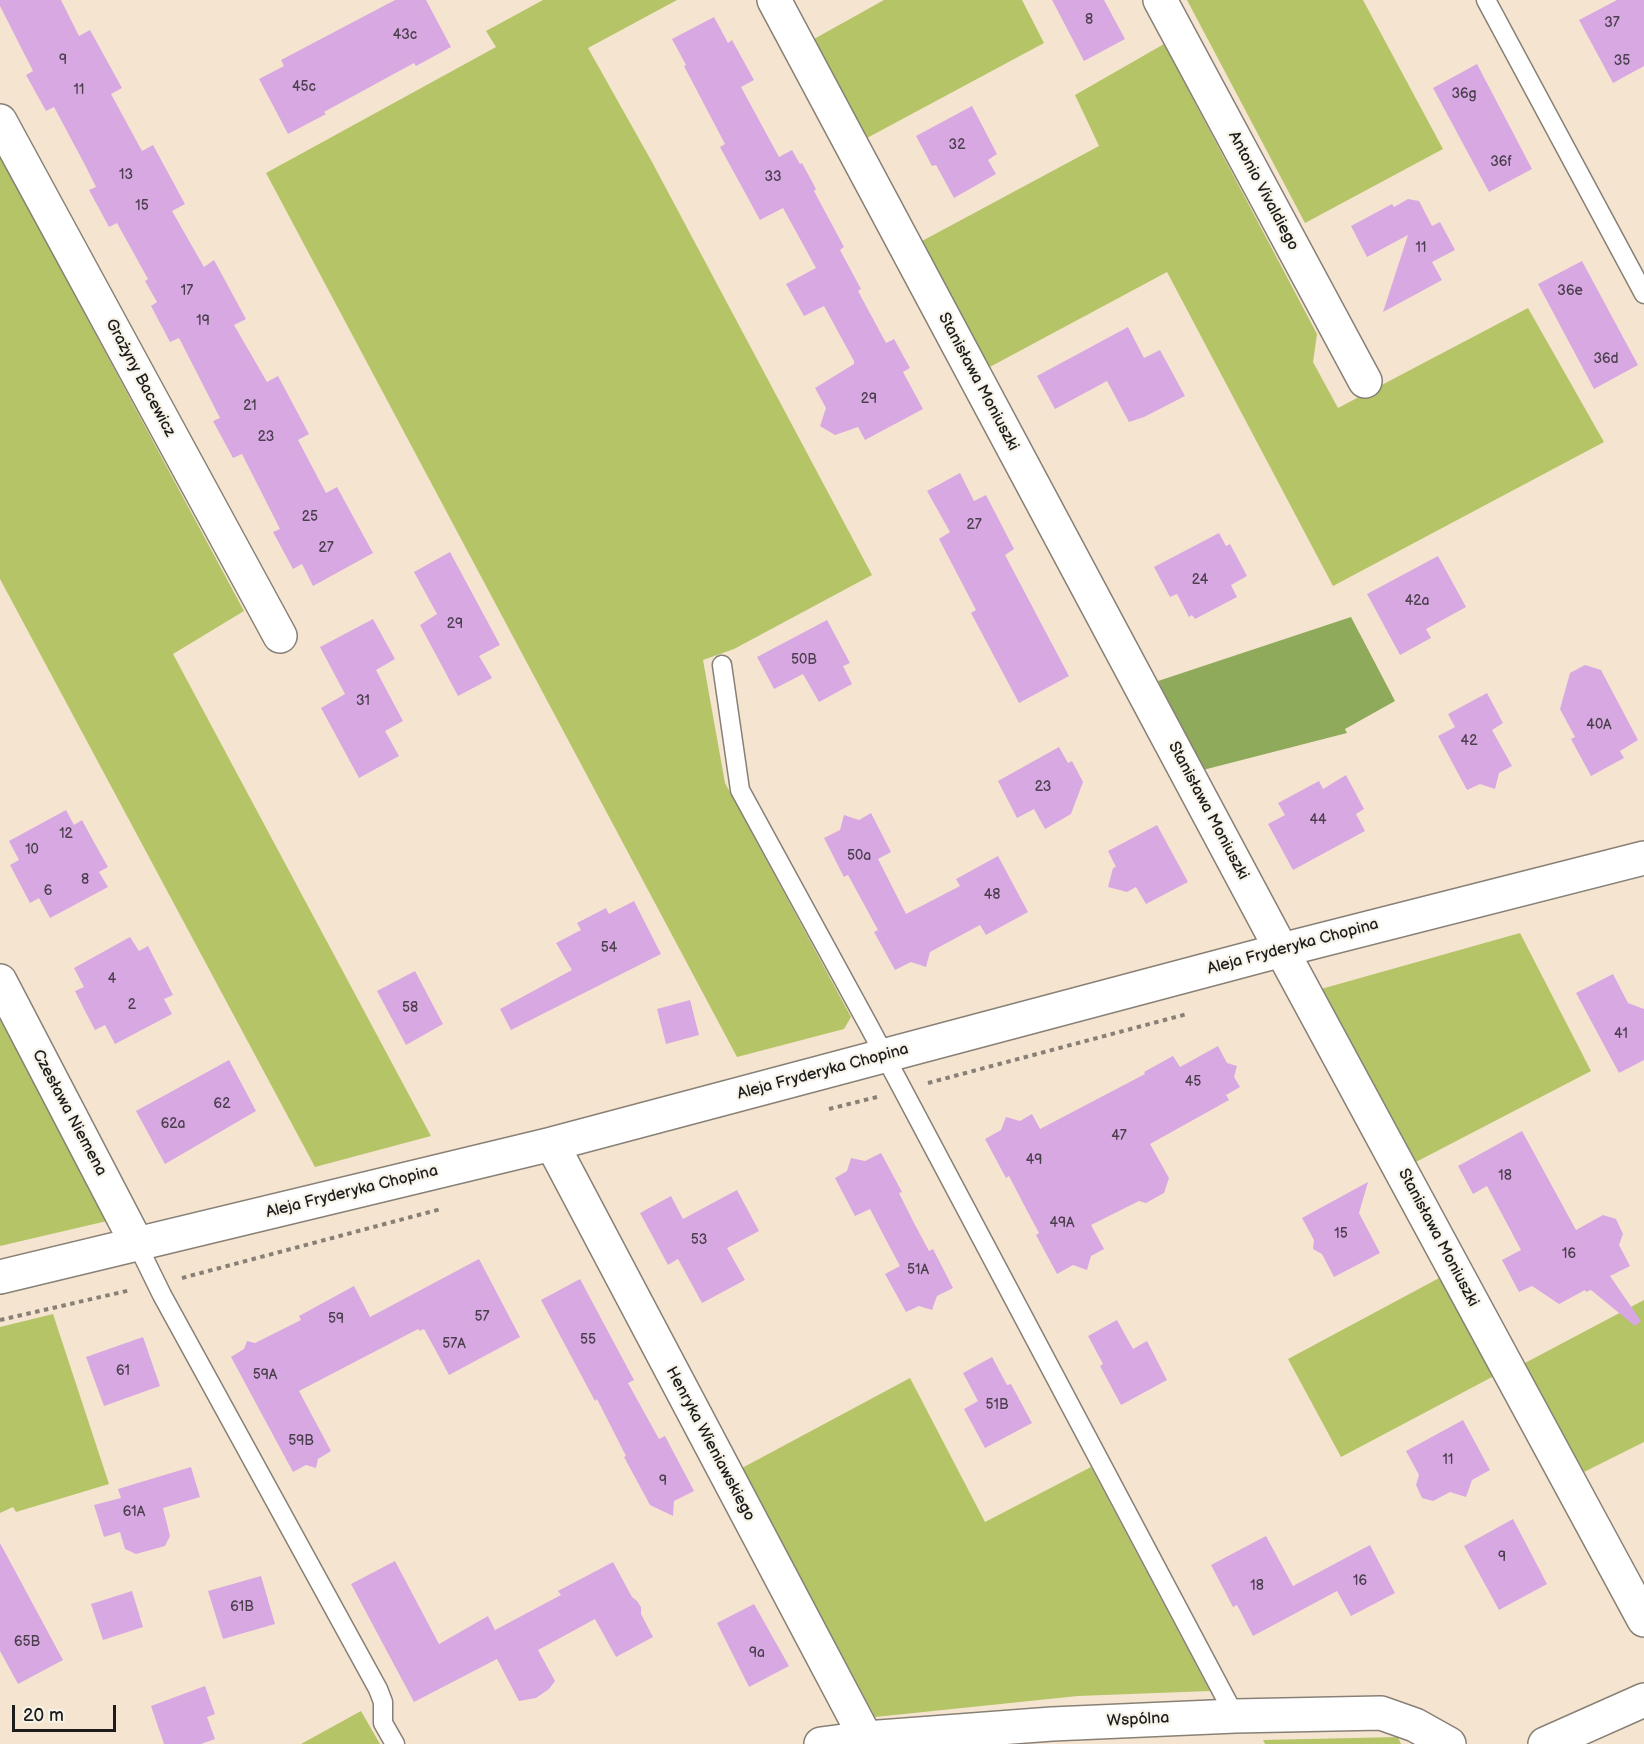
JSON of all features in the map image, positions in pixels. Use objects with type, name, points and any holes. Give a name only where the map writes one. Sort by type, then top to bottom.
[{"type":"street","name":"Stanisława Moniuszki","points":[[774,0],[1282,950],[1644,1620]]},
{"type":"street","name":"Antonio Vivaldiego","points":[[1160,0],[1365,381]]},
{"type":"street","name":"Grażyny Bacewicz","points":[[0,121],[280,636]]},
{"type":"street","name":"Aleja Fryderyka Chopina","points":[[0,1277],[552,1144],[1282,950],[1644,858]]},
{"type":"street","name":"Czesława Niemena","points":[[0,981],[137,1244]]},
{"type":"street","name":"Henryka Wieniawskiego","points":[[552,1144],[868,1741]]},
{"type":"street","points":[[1545,1744],[1644,1700]]},
{"type":"street","name":"Wspólna","points":[[821,1744],[1052,1724],[1235,1716],[1381,1713],[1415,1725],[1449,1744]]},
{"type":"lane","points":[[1486,0],[1644,294]]},
{"type":"lane","points":[[722,665],[740,790],[885,1056],[1235,1716]]},
{"type":"lane","points":[[137,1244],[162,1295],[378,1689],[383,1702],[383,1723],[395,1744]]},
{"type":"green space","points":[[543,0],[677,0],[588,48],[652,162],[872,575],[734,649],[703,660],[725,783],[851,1017],[844,1029],[737,1057],[266,173],[496,47],[486,31]]},
{"type":"green space","points":[[884,0],[1022,0],[1044,43],[867,138],[814,39]]},
{"type":"green space","points":[[1187,0],[1363,0],[1443,149],[1305,223]]},
{"type":"green space","points":[[1164,44],[1317,334],[1313,362],[1338,408],[1528,308],[1604,442],[1333,586],[1167,272],[986,369],[922,241],[1099,146],[1075,95]]},
{"type":"green space","points":[[0,156],[244,611],[173,654],[431,1136],[315,1167],[0,579]]},
{"type":"green space","points":[[1351,617],[1395,701],[1345,729],[1347,733],[1203,770],[1158,681]]},
{"type":"green space","points":[[1520,933],[1591,1071],[1414,1163],[1321,989]]},
{"type":"green space","points":[[0,1019],[107,1221],[0,1246]]},
{"type":"green space","points":[[1441,1277],[1494,1376],[1341,1457],[1288,1359]]},
{"type":"green space","points":[[1644,1300],[1644,1442],[1582,1473],[1523,1364]]},
{"type":"green space","points":[[53,1314],[109,1484],[16,1512],[13,1507],[0,1513],[0,1327]]},
{"type":"green space","points":[[910,1378],[985,1522],[1091,1467],[1210,1691],[1078,1696],[875,1717],[742,1468]]},
{"type":"green space","points":[[361,1711],[380,1744],[301,1744]]},
{"type":"green space","points":[[1398,1737],[1401,1744],[1265,1744],[1263,1740]]},
{"type":"building","points":[[0,0],[61,0],[79,36],[90,30],[122,88],[111,94],[142,151],[153,145],[185,204],[172,211],[204,267],[214,260],[246,319],[234,325],[267,382],[278,376],[309,434],[298,440],[326,493],[337,487],[373,553],[313,586],[302,564],[293,569],[273,532],[280,529],[242,454],[233,458],[213,421],[220,418],[179,338],[170,342],[151,306],[157,302],[145,281],[148,279],[117,223],[109,227],[89,190],[96,187],[54,107],[46,111],[26,75],[33,71],[0,6]]},
{"type":"building","points":[[395,0],[426,0],[451,47],[416,66],[414,63],[288,134],[259,79],[284,66],[281,60]]},
{"type":"building","points":[[1052,0],[1104,0],[1125,39],[1084,61]]},
{"type":"building","points":[[1617,0],[1644,0],[1644,66],[1613,83],[1579,20]]},
{"type":"building","points":[[714,17],[728,43],[732,40],[754,80],[741,87],[779,157],[792,150],[800,164],[802,163],[844,247],[840,250],[861,289],[858,291],[886,343],[894,339],[910,368],[903,372],[923,409],[865,440],[858,427],[835,435],[820,426],[826,408],[815,388],[854,364],[854,361],[824,306],[804,316],[786,284],[816,268],[783,208],[760,220],[720,147],[725,144],[672,39]]},
{"type":"building","points":[[1477,64],[1532,169],[1489,192],[1433,88]]},
{"type":"building","points":[[972,106],[997,154],[988,160],[996,174],[954,198],[936,165],[932,166],[916,136]]},
{"type":"building","points":[[1408,199],[1419,201],[1432,226],[1440,222],[1455,250],[1432,262],[1442,280],[1383,312],[1408,235],[1367,257],[1351,226],[1392,204],[1394,207]]},
{"type":"building","points":[[1582,261],[1638,365],[1594,389],[1538,284]]},
{"type":"building","points":[[1128,327],[1144,358],[1160,350],[1185,396],[1129,422],[1107,381],[1055,409],[1037,376]]},
{"type":"building","points":[[960,473],[974,501],[986,495],[1014,549],[1005,555],[1069,676],[1019,703],[971,613],[976,610],[939,539],[950,532],[927,491]]},
{"type":"building","points":[[1219,533],[1226,546],[1230,544],[1247,576],[1231,585],[1237,597],[1195,619],[1192,615],[1189,617],[1177,594],[1170,597],[1154,567]]},
{"type":"building","points":[[450,552],[500,645],[479,656],[492,678],[458,696],[420,625],[437,614],[414,572]]},
{"type":"building","points":[[1438,556],[1466,607],[1426,629],[1431,638],[1400,655],[1367,594]]},
{"type":"building","points":[[373,619],[395,659],[376,670],[403,721],[385,731],[399,756],[359,778],[321,708],[345,694],[320,647]]},
{"type":"building","points":[[827,620],[850,663],[843,666],[852,684],[819,702],[803,674],[774,689],[757,657]]},
{"type":"building","points":[[1585,665],[1601,670],[1638,740],[1620,751],[1624,758],[1591,776],[1571,739],[1575,737],[1560,709],[1570,673]]},
{"type":"building","points":[[1487,693],[1503,723],[1492,730],[1512,766],[1499,773],[1495,789],[1480,784],[1467,790],[1438,736],[1455,727],[1448,714]]},
{"type":"building","points":[[1059,747],[1068,763],[1072,761],[1083,782],[1071,814],[1045,829],[1034,809],[1017,818],[998,781]]},
{"type":"building","points":[[1346,775],[1364,809],[1356,814],[1365,831],[1293,870],[1268,824],[1285,815],[1278,803],[1319,781],[1323,789]]},
{"type":"building","points":[[66,810],[74,825],[82,820],[108,867],[99,872],[108,887],[50,918],[39,898],[30,903],[10,865],[19,860],[9,841]]},
{"type":"building","points":[[871,813],[891,852],[878,859],[906,914],[960,886],[956,879],[998,856],[1028,912],[986,935],[980,925],[930,952],[926,967],[911,962],[895,970],[874,932],[878,930],[848,875],[844,877],[824,838],[840,830],[844,815],[859,820]]},
{"type":"building","points":[[1157,825],[1188,882],[1146,904],[1136,887],[1127,892],[1108,887],[1113,868],[1116,867],[1108,851]]},
{"type":"building","points":[[634,901],[661,954],[511,1030],[500,1009],[572,970],[556,943],[581,930],[577,923],[606,908],[609,914]]},
{"type":"building","points":[[130,937],[139,951],[148,946],[173,995],[164,999],[172,1014],[115,1044],[105,1025],[95,1030],[75,991],[84,987],[74,968]]},
{"type":"building","points":[[415,971],[443,1024],[406,1045],[377,991]]},
{"type":"building","points":[[1613,974],[1628,1003],[1644,1009],[1644,1060],[1619,1073],[1576,993]]},
{"type":"building","points":[[690,1000],[699,1035],[666,1044],[657,1009]]},
{"type":"building","points":[[1218,1046],[1227,1063],[1237,1066],[1234,1077],[1240,1087],[1226,1095],[1229,1100],[1150,1144],[1169,1178],[1164,1193],[1146,1203],[1139,1201],[1091,1225],[1104,1249],[1091,1256],[1087,1270],[1073,1265],[1057,1274],[1036,1235],[1039,1233],[1009,1176],[1006,1178],[985,1139],[1001,1130],[1006,1117],[1020,1121],[1032,1114],[1040,1129],[1145,1074],[1144,1072],[1173,1056],[1180,1067]]},
{"type":"building","points":[[229,1060],[256,1111],[165,1164],[136,1111]]},
{"type":"building","points":[[1522,1131],[1576,1230],[1603,1215],[1616,1219],[1623,1234],[1619,1245],[1630,1266],[1610,1276],[1641,1321],[1635,1326],[1591,1290],[1586,1292],[1585,1290],[1559,1304],[1532,1286],[1519,1292],[1502,1260],[1521,1250],[1487,1186],[1473,1194],[1458,1166]]},
{"type":"building","points":[[881,1153],[902,1192],[899,1193],[914,1223],[929,1251],[933,1249],[953,1288],[937,1296],[932,1310],[919,1306],[906,1312],[885,1274],[900,1266],[870,1209],[855,1216],[835,1178],[847,1171],[851,1158],[865,1161]]},
{"type":"building","points":[[1368,1182],[1359,1213],[1380,1253],[1334,1277],[1322,1254],[1313,1249],[1314,1240],[1302,1218]]},
{"type":"building","points":[[737,1190],[759,1231],[727,1248],[745,1280],[702,1303],[678,1259],[668,1265],[640,1213],[671,1196],[683,1219]]},
{"type":"building","points":[[479,1259],[520,1337],[449,1375],[424,1329],[420,1331],[418,1329],[299,1391],[331,1451],[318,1459],[316,1468],[306,1465],[293,1472],[231,1357],[244,1349],[247,1341],[255,1343],[301,1320],[299,1316],[354,1286],[370,1317]]},
{"type":"building","points":[[580,1279],[634,1380],[628,1383],[659,1439],[665,1436],[694,1491],[674,1501],[673,1516],[650,1505],[597,1399],[595,1401],[541,1300]]},
{"type":"building","points":[[1117,1320],[1133,1349],[1147,1341],[1167,1380],[1121,1405],[1100,1366],[1103,1364],[1088,1336]]},
{"type":"building","points":[[143,1337],[160,1386],[104,1406],[86,1357]]},
{"type":"building","points":[[992,1357],[1007,1385],[1011,1384],[1032,1423],[985,1448],[964,1409],[978,1401],[963,1373]]},
{"type":"building","points":[[1463,1420],[1490,1470],[1472,1480],[1466,1497],[1450,1492],[1433,1501],[1422,1498],[1416,1485],[1419,1475],[1406,1451]]},
{"type":"building","points":[[191,1467],[200,1497],[163,1508],[170,1536],[165,1546],[136,1554],[125,1549],[120,1532],[104,1537],[94,1505],[121,1498],[118,1489]]},
{"type":"building","points":[[1513,1519],[1547,1584],[1499,1610],[1464,1546]]},
{"type":"building","points":[[1266,1536],[1293,1586],[1370,1545],[1395,1593],[1351,1616],[1337,1591],[1253,1636],[1237,1605],[1233,1607],[1211,1565]]},
{"type":"building","points":[[0,1543],[63,1660],[18,1684],[0,1651]]},
{"type":"building","points":[[395,1561],[439,1644],[488,1616],[495,1630],[561,1595],[558,1591],[613,1562],[632,1597],[641,1607],[641,1614],[653,1637],[616,1657],[595,1619],[538,1650],[555,1681],[549,1689],[536,1698],[519,1701],[497,1659],[414,1702],[351,1584]]},
{"type":"building","points":[[261,1576],[275,1624],[223,1639],[208,1591]]},
{"type":"building","points":[[132,1591],[143,1627],[103,1640],[91,1604]]},
{"type":"building","points":[[754,1604],[789,1666],[749,1687],[717,1623]]},
{"type":"building","points":[[205,1686],[215,1714],[207,1717],[215,1739],[201,1744],[164,1744],[151,1706]]}]
